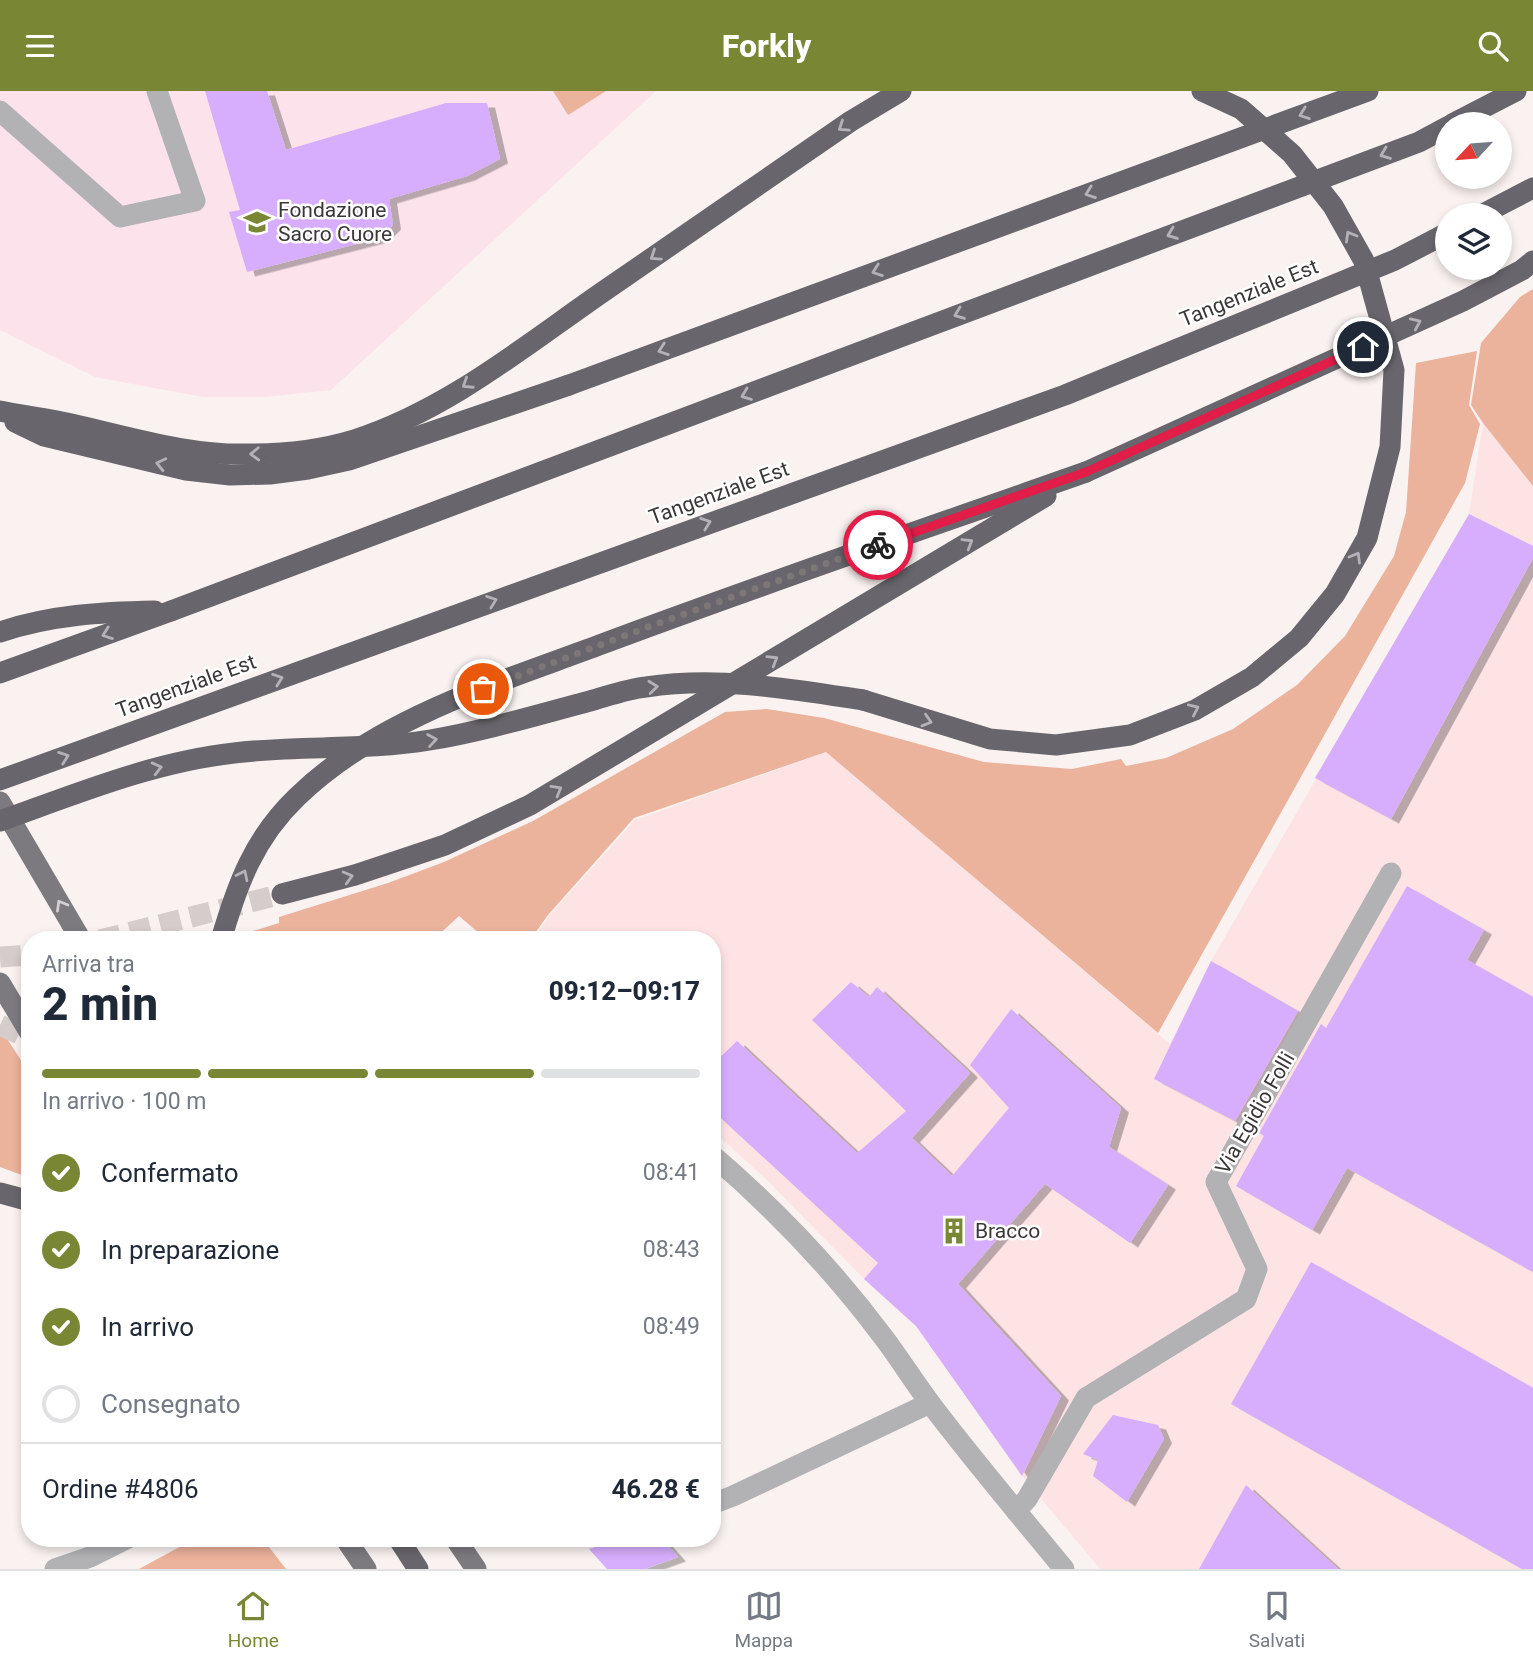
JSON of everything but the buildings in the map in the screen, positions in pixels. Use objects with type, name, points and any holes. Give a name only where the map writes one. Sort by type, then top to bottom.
[{"type":"highway","points":[[0,413],[55,421],[146,442],[228,454],[316,449],[387,429],[415,416],[479,376],[851,121],[901,91]]},
{"type":"highway","points":[[0,821],[154,768],[193,759],[235,753],[426,741],[469,733],[645,687],[699,683],[753,684],[812,692],[863,700],[990,739],[1056,745],[1130,735],[1195,710],[1252,677],[1299,638],[1335,594],[1367,538],[1390,447],[1394,370],[1364,261],[1333,206],[1292,154],[1241,109],[1202,91]]},
{"type":"highway","points":[[0,413],[44,436],[186,470],[230,475],[270,474],[349,460],[569,385],[1368,91]]},
{"type":"highway","points":[[1475,112],[1516,91]]},
{"type":"highway","points":[[0,673],[1419,142],[1435,133]]},
{"type":"highway","points":[[1504,203],[1533,188]]},
{"type":"highway","name":"Tangenziale Est","points":[[0,780],[1065,395],[1395,260],[1435,239]]},
{"type":"highway","points":[[224,931],[236,890],[260,840],[296,798],[332,767],[400,726],[460,698],[635,631],[1086,472],[1464,301],[1522,270],[1533,261]]},
{"type":"highway","points":[[282,894],[355,876],[445,845],[530,805],[1086,472]]},
{"type":"highway","points":[[0,632],[59,617],[119,611],[171,611]]},
{"type":"highway","points":[[0,1193],[21,1199]]},
{"type":"highway","points":[[404,1547],[418,1569]]},
{"type":"main road","points":[[0,802],[76,931]]},
{"type":"main road","points":[[0,982],[21,1018]]},
{"type":"main road","points":[[351,1547],[366,1569]]},
{"type":"main road","points":[[461,1547],[476,1569]]},
{"type":"street","points":[[0,111],[120,217],[195,201],[157,91]]},
{"type":"street","name":"Via Egidio Folli","points":[[1016,1511],[1027,1499],[1086,1398],[1246,1299],[1257,1269],[1216,1182],[1391,873]]},
{"type":"street","points":[[721,1164],[783,1221],[883,1336],[930,1403],[1065,1569]]},
{"type":"street","points":[[721,1500],[930,1403]]},
{"type":"street","points":[[55,1569],[110,1547]]},
{"type":"shaded area","name":"Fondazione Sacro Cuore","points":[[0,91],[656,91],[331,390],[264,397],[203,397],[95,377],[0,330]]},
{"type":"shaded area","points":[[553,91],[606,91],[568,115]]},
{"type":"shaded area","points":[[1533,289],[1533,486],[1471,405],[1481,343],[1520,297]]},
{"type":"shaded area","points":[[1477,351],[1469,405],[1480,424],[1465,483],[1158,1033],[826,752],[634,818],[536,931],[476,931],[459,916],[443,931],[253,931],[279,923],[279,917],[388,883],[444,862],[533,821],[725,712],[767,709],[824,718],[984,762],[1072,769],[1121,759],[1126,766],[1166,758],[1233,729],[1297,685],[1345,636],[1394,556],[1406,512],[1416,363]]},
{"type":"shaded area","points":[[1483,423],[1533,486],[1533,1569],[1100,1569],[1022,1476],[919,1329],[864,1279],[768,1181],[721,1138],[721,931],[539,931],[549,916],[635,820],[827,752],[1170,1044],[1211,961],[1469,514]]},
{"type":"shaded area","points":[[0,1028],[21,1060],[21,1175],[0,1167]]},
{"type":"shaded area","points":[[179,1547],[269,1547],[286,1569],[139,1569]]},
{"type":"tunnel","points":[[136,931],[282,894]]},
{"type":"tunnel","points":[[0,957],[21,956]]},
{"type":"tunnel","points":[[0,1025],[21,1035]]},
{"type":"way so far","points":[[483,689],[878,545]]},
{"type":"place","name":"Fondazione Sacro Cuore","points":[[257,222]]},
{"type":"place","name":"Bracco","points":[[954,1231]]},
{"type":"route","points":[[878,545],[1086,472],[1363,347]]}]
